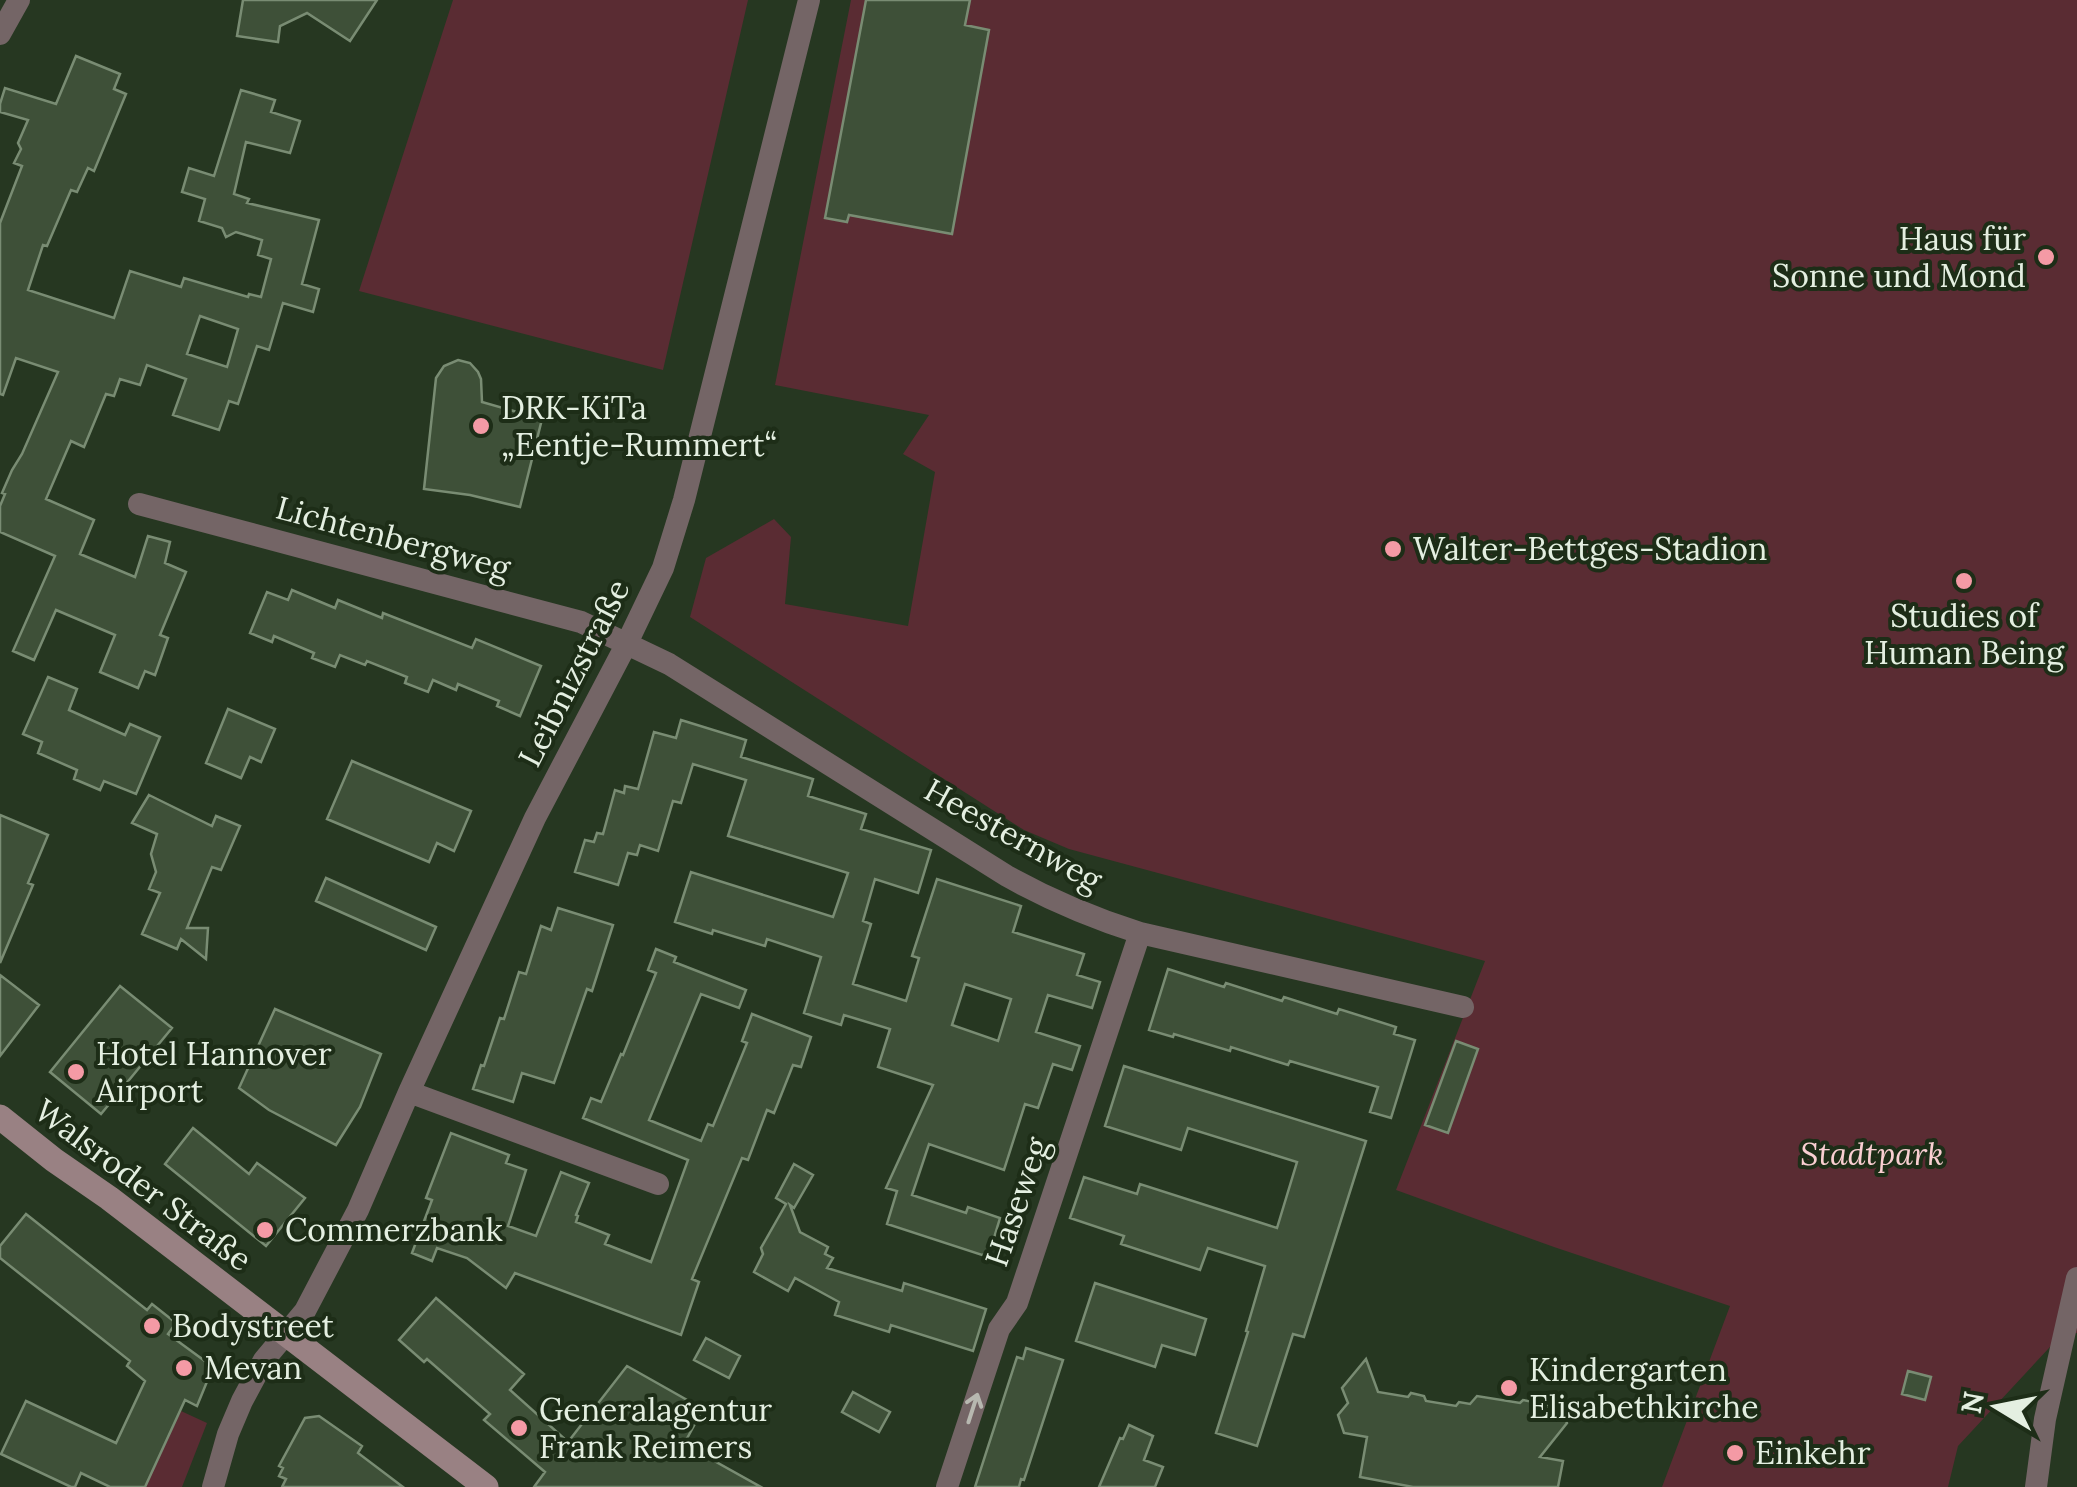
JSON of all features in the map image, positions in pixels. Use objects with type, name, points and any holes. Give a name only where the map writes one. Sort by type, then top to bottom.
[{"type":"street","points":[[0,34],[19,0]]},
{"type":"street","name":"Leibnizstraße","points":[[213,1487],[242,1401],[264,1360],[305,1311],[358,1210],[535,818],[663,568],[684,500],[808,0]]},
{"type":"street","name":"Lichtenbergweg","points":[[139,504],[581,622],[627,643]]},
{"type":"street","name":"Heesternweg","points":[[627,643],[669,664],[1036,893],[1098,920],[1463,1007]]},
{"type":"street","name":"Haseweg","points":[[946,1487],[998,1329],[1018,1303],[1140,933]]},
{"type":"street","points":[[408,1092],[658,1184]]},
{"type":"street","name":"Walsroder Straße","points":[[0,1116],[486,1487]]},
{"type":"street","points":[[2036,1487],[2045,1419],[2077,1278]]},
{"type":"green space","points":[[453,0],[748,0],[663,370],[359,291]]},
{"type":"green space","name":"Walter-Bettges-Stadion","points":[[851,0],[2077,0],[2077,1333],[2063,1333],[1958,1446],[1948,1487],[1662,1487],[1730,1306],[1396,1190],[1485,961],[1069,849],[1024,830],[690,617],[706,558],[774,519],[791,537],[785,604],[908,626],[935,472],[903,454],[929,415],[775,385]]},
{"type":"green space","points":[[181,1411],[207,1423],[182,1487],[145,1487]]},
{"type":"building","points":[[243,0],[377,0],[350,41],[307,13],[280,26],[278,42],[237,36]]},
{"type":"building","points":[[866,0],[970,0],[965,25],[989,30],[952,234],[849,215],[847,222],[825,218]]},
{"type":"building","points":[[76,56],[120,74],[114,89],[126,94],[94,171],[88,168],[77,192],[71,190],[47,246],[43,245],[28,290],[114,318],[130,271],[181,287],[184,278],[248,297],[261,297],[271,259],[258,255],[262,240],[236,232],[226,237],[222,228],[199,221],[205,199],[182,192],[189,168],[214,176],[241,90],[275,100],[271,112],[300,121],[290,153],[246,142],[234,194],[249,199],[247,203],[319,220],[302,284],[319,289],[313,312],[283,303],[269,350],[257,346],[238,404],[229,401],[219,430],[173,415],[186,379],[147,365],[140,385],[120,379],[114,396],[106,394],[84,447],[71,441],[46,499],[94,520],[80,554],[135,577],[148,536],[170,542],[165,563],[186,572],[160,635],[168,638],[155,675],[145,671],[138,688],[100,672],[115,635],[56,610],[34,660],[13,651],[55,556],[0,532],[0,506],[5,494],[2,493],[58,372],[16,358],[3,395],[0,394],[0,223],[22,166],[14,163],[28,120],[0,112],[0,104],[5,88],[56,104]],"holes":[[[200,316],[238,329],[227,367],[187,354]]]},
{"type":"building","points":[[458,360],[470,363],[478,372],[482,402],[542,419],[520,507],[424,489],[436,378],[444,366]]},
{"type":"building","points":[[292,590],[335,608],[338,600],[382,618],[383,613],[472,648],[476,639],[541,666],[520,716],[497,706],[499,701],[458,684],[456,690],[433,680],[428,692],[405,683],[407,677],[367,661],[365,665],[340,655],[335,667],[274,636],[272,642],[250,633],[267,592],[288,600]]},
{"type":"building","points":[[48,677],[77,689],[69,710],[125,735],[130,724],[160,737],[136,794],[104,781],[100,790],[74,779],[77,770],[38,753],[42,742],[23,734]]},
{"type":"building","points":[[228,709],[275,729],[261,762],[250,757],[241,778],[206,763]]},
{"type":"building","points":[[681,720],[746,740],[741,757],[813,779],[808,796],[866,814],[861,829],[931,850],[918,893],[875,879],[863,921],[871,924],[853,984],[906,1001],[919,958],[912,956],[937,879],[1021,906],[1013,932],[1084,954],[1077,975],[1100,982],[1092,1008],[1048,995],[1036,1032],[1080,1046],[1072,1070],[1053,1064],[1038,1108],[1025,1104],[1004,1170],[929,1144],[912,1195],[966,1213],[968,1207],[1000,1218],[990,1251],[982,1255],[887,1224],[897,1191],[886,1188],[933,1085],[878,1067],[890,1029],[844,1015],[841,1025],[804,1013],[821,957],[767,939],[765,946],[675,922],[691,872],[833,917],[848,873],[728,836],[746,780],[693,764],[681,803],[673,801],[658,851],[640,845],[637,855],[628,853],[618,885],[575,872],[585,840],[594,842],[597,833],[603,834],[615,790],[624,793],[625,786],[638,789],[654,732],[676,738]],"holes":[[[965,984],[1011,999],[998,1041],[952,1025]]]},
{"type":"building","points":[[352,761],[471,811],[454,851],[437,843],[429,862],[327,819]]},
{"type":"building","points":[[149,795],[212,826],[216,816],[240,826],[221,870],[212,867],[187,928],[208,928],[206,959],[181,939],[177,949],[142,934],[160,893],[149,889],[156,872],[151,854],[157,834],[132,823]]},
{"type":"building","points":[[0,815],[48,835],[28,883],[33,885],[0,963]]},
{"type":"building","points":[[326,878],[436,927],[426,950],[316,901]]},
{"type":"building","points":[[558,908],[613,925],[592,991],[587,989],[554,1083],[522,1073],[513,1102],[473,1089],[500,1018],[504,1019],[519,972],[526,974],[541,926],[551,930]]},
{"type":"building","points":[[656,949],[676,957],[674,962],[746,990],[739,1008],[701,994],[649,1120],[701,1141],[708,1124],[713,1126],[747,1043],[742,1041],[752,1014],[811,1037],[801,1067],[793,1065],[774,1113],[767,1110],[748,1160],[742,1158],[692,1279],[699,1282],[681,1335],[515,1273],[506,1288],[467,1258],[437,1248],[432,1261],[412,1253],[432,1200],[426,1198],[451,1133],[509,1155],[506,1163],[526,1170],[508,1226],[536,1236],[561,1172],[589,1183],[576,1222],[609,1235],[605,1244],[651,1262],[688,1160],[583,1118],[591,1098],[601,1102],[623,1055],[656,973],[648,970]]},
{"type":"building","points":[[1168,969],[1224,987],[1226,983],[1337,1014],[1339,1009],[1396,1027],[1394,1034],[1415,1040],[1391,1118],[1370,1112],[1378,1087],[1290,1061],[1288,1065],[1231,1047],[1230,1051],[1149,1030]]},
{"type":"building","points":[[0,975],[39,1005],[0,1056]]},
{"type":"building","points":[[120,986],[172,1028],[101,1114],[50,1072]]},
{"type":"building","points":[[275,1009],[381,1054],[360,1107],[336,1145],[269,1110],[239,1088]]},
{"type":"building","points":[[1456,1041],[1478,1049],[1448,1133],[1425,1125]]},
{"type":"building","points":[[1124,1066],[1366,1141],[1304,1337],[1293,1334],[1257,1446],[1216,1433],[1265,1266],[1208,1248],[1200,1270],[1121,1244],[1124,1236],[1070,1218],[1084,1177],[1137,1194],[1140,1184],[1277,1228],[1297,1162],[1188,1128],[1181,1150],[1105,1126]]},
{"type":"building","points":[[193,1128],[249,1174],[257,1163],[305,1198],[266,1246],[165,1164]]},
{"type":"building","points":[[794,1164],[813,1175],[794,1208],[790,1205],[800,1232],[828,1247],[825,1254],[833,1258],[827,1268],[902,1291],[904,1283],[986,1309],[973,1351],[891,1325],[889,1332],[835,1315],[839,1302],[795,1278],[788,1291],[754,1272],[763,1254],[761,1248],[786,1204],[776,1198]]},
{"type":"building","points":[[26,1214],[147,1310],[152,1304],[176,1323],[168,1334],[213,1367],[197,1406],[185,1400],[145,1487],[110,1487],[81,1473],[75,1487],[71,1487],[1,1454],[26,1401],[116,1443],[145,1381],[127,1366],[130,1361],[0,1258],[0,1246]]},
{"type":"building","points":[[1095,1283],[1206,1319],[1195,1355],[1162,1345],[1155,1367],[1076,1341]]},
{"type":"building","points":[[436,1298],[524,1374],[510,1390],[568,1442],[627,1366],[703,1409],[684,1444],[761,1487],[534,1487],[545,1472],[484,1420],[490,1414],[399,1340]]},
{"type":"building","points":[[706,1338],[740,1356],[729,1378],[694,1360]]},
{"type":"building","points":[[1026,1348],[1063,1360],[1024,1480],[1021,1479],[1019,1487],[975,1487],[1017,1357],[1023,1359]]},
{"type":"building","points":[[1366,1359],[1378,1392],[1408,1397],[1411,1393],[1424,1396],[1426,1401],[1456,1406],[1459,1402],[1470,1404],[1477,1396],[1561,1407],[1567,1423],[1540,1457],[1563,1461],[1558,1487],[1413,1487],[1360,1477],[1367,1437],[1344,1433],[1338,1415],[1348,1403],[1342,1388]]},
{"type":"building","points":[[1908,1371],[1931,1377],[1925,1400],[1902,1394]]},
{"type":"building","points":[[853,1392],[890,1412],[879,1432],[842,1412]]},
{"type":"building","points":[[319,1416],[362,1446],[358,1453],[403,1487],[282,1487],[286,1479],[279,1476],[283,1468],[279,1466],[305,1418]]},
{"type":"building","points":[[1129,1425],[1153,1436],[1144,1460],[1163,1467],[1155,1487],[1099,1487],[1120,1438],[1123,1439]]},
{"type":"place","name":"Haus für Sonne und Mond","points":[[2046,257]]},
{"type":"place","name":"DRK-KiTa „Eentje-Rummert“","points":[[481,426]]},
{"type":"place","name":"Walter-Bettges-Stadion","points":[[1393,549]]},
{"type":"place","name":"Studies of Human Being","points":[[1964,581]]},
{"type":"place","name":"Hotel Hannover Airport","points":[[76,1072]]},
{"type":"place","name":"Commerzbank","points":[[265,1230]]},
{"type":"place","name":"Bodystreet","points":[[152,1326]]},
{"type":"place","name":"Mevan","points":[[184,1368]]},
{"type":"place","name":"Kindergarten Elisabethkirche","points":[[1509,1388]]},
{"type":"place","name":"Generalagentur Frank Reimers","points":[[519,1428]]},
{"type":"place","name":"Einkehr","points":[[1735,1453]]},
{"type":"park label","name":"Stadtpark","points":[[1872,1154]]}]
